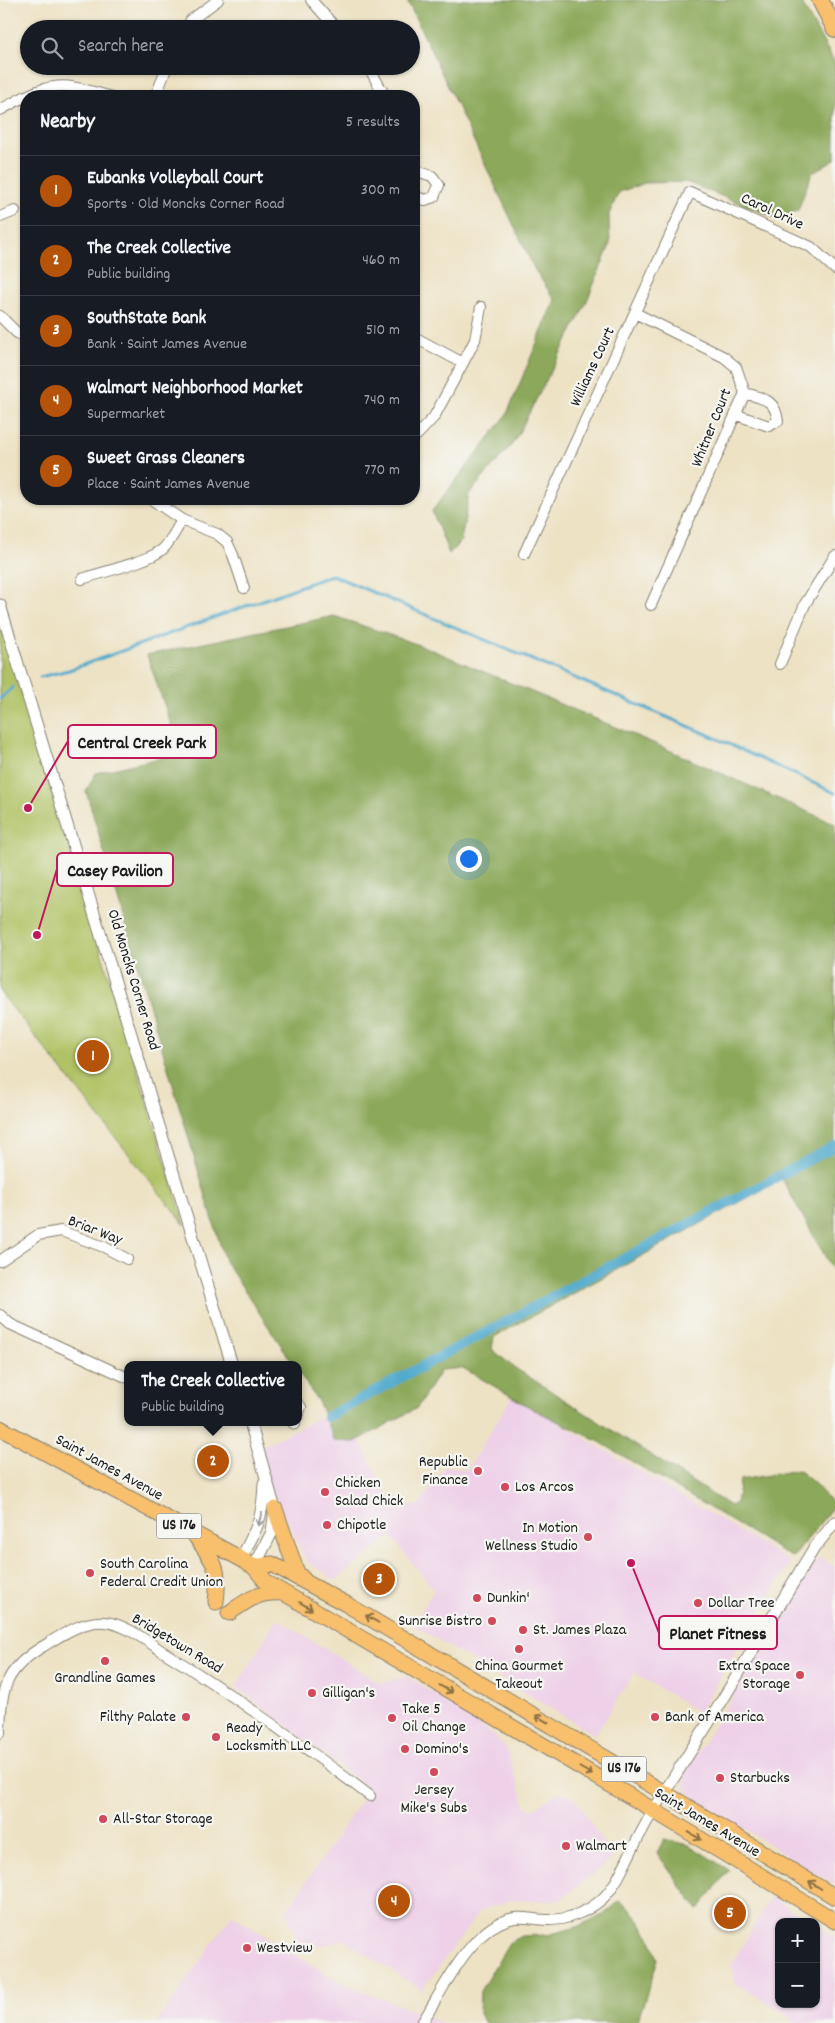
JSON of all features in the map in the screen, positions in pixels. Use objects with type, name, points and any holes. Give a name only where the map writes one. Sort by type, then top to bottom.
[{"type":"highway","points":[[820,0],[835,29]]},
{"type":"main road","name":"Saint James Avenue","points":[[0,1428],[248,1563],[267,1583],[835,1921]]},
{"type":"main road","points":[[275,1509],[297,1573],[307,1582]]},
{"type":"main road","points":[[194,1534],[213,1560],[217,1571],[216,1602]]},
{"type":"main road","name":"Saint James Avenue","points":[[248,1563],[272,1564],[307,1582],[422,1648],[835,1897]]},
{"type":"main road","points":[[229,1613],[253,1596],[270,1592],[284,1593]]},
{"type":"street","points":[[191,20],[218,0]]},
{"type":"street","points":[[311,0],[328,20]]},
{"type":"street","points":[[158,90],[164,75]]},
{"type":"street","points":[[373,75],[382,90]]},
{"type":"street","points":[[42,90],[55,86],[84,90]]},
{"type":"street","points":[[0,110],[20,99]]},
{"type":"street","points":[[420,172],[432,176],[439,186],[434,197],[425,200],[420,198]]},
{"type":"street","name":"Carol Drive","points":[[690,192],[811,247],[835,269]]},
{"type":"street","name":"Williams Court","points":[[524,554],[690,192]]},
{"type":"street","points":[[0,217],[16,211]]},
{"type":"street","points":[[420,432],[434,417],[464,363],[475,340],[481,307]]},
{"type":"street","name":"Whitner Court","points":[[635,312],[724,358],[736,367],[745,392],[737,415],[651,605]]},
{"type":"street","points":[[2,321],[20,334]]},
{"type":"street","points":[[420,341],[464,363]]},
{"type":"street","points":[[737,415],[769,426],[778,421],[777,411],[771,402],[745,392]]},
{"type":"street","points":[[160,505],[182,520],[217,534],[227,542],[234,555],[244,588]]},
{"type":"street","points":[[82,579],[149,557],[162,550],[171,540],[182,520]]},
{"type":"street","points":[[780,664],[805,604],[833,562]]},
{"type":"street","name":"Old Moncks Corner Road","points":[[0,605],[231,1361]]},
{"type":"street","name":"Briar Way","points":[[0,1261],[38,1235],[62,1231],[104,1247],[127,1259]]},
{"type":"street","points":[[0,1315],[10,1324],[124,1376]]},
{"type":"street","points":[[248,1563],[272,1532],[275,1509],[251,1426]]},
{"type":"street","points":[[248,1563],[263,1508],[265,1474]]},
{"type":"street","points":[[422,2023],[464,1954],[479,1936],[497,1924],[513,1918],[549,1920],[569,1918],[602,1900],[618,1876],[653,1811],[814,1548],[835,1522]]},
{"type":"street","name":"Bridgetown Road","points":[[0,1732],[1,1704],[6,1684],[16,1667],[34,1652],[60,1636],[83,1625],[105,1622],[128,1630],[198,1673],[310,1750],[370,1796]]},
{"type":"shaded area","points":[[513,1395],[790,1562],[699,1712],[634,1673],[595,1735],[413,1625],[434,1590],[391,1536],[336,1580],[307,1562],[252,1451],[333,1411],[352,1425],[391,1503],[419,1506],[445,1466],[467,1470]]},
{"type":"shaded area","points":[[819,1557],[835,1567],[835,1885],[694,1798],[684,1788],[686,1772]]},
{"type":"shaded area","points":[[277,1619],[380,1683],[408,1677],[477,1722],[505,1746],[526,1807],[531,1810],[560,1792],[574,1797],[613,1858],[559,1901],[512,1900],[480,1911],[422,1990],[343,1939],[321,1946],[298,1940],[286,1912],[369,1789],[236,1687]]},
{"type":"shaded area","points":[[771,1897],[804,1918],[775,1918],[775,2007],[736,1984],[731,1965]]},
{"type":"shaded area","name":"Westview","points":[[232,1915],[338,1981],[443,2023],[157,2023]]},
{"type":"shaded area","points":[[820,1928],[835,1937],[835,2023],[793,2023],[789,2015],[777,2008],[820,2008]]},
{"type":"green space","points":[[407,0],[800,0],[835,63],[835,160],[812,173],[798,210],[779,219],[686,182],[645,183],[619,192],[609,214],[610,245],[584,308],[514,442],[469,494],[461,541],[449,554],[432,511],[506,416],[555,300],[535,270],[420,27],[420,20],[416,20]]},
{"type":"green space","points":[[334,616],[425,647],[653,743],[835,824],[835,1274],[782,1179],[494,1337],[492,1349],[512,1366],[730,1506],[736,1503],[740,1480],[798,1470],[814,1483],[834,1505],[793,1558],[598,1441],[533,1409],[463,1368],[441,1370],[417,1408],[355,1442],[334,1441],[319,1403],[302,1377],[302,1361],[291,1361],[225,1261],[86,791],[96,773],[181,753],[147,655]]},
{"type":"green space","points":[[0,623],[185,1225],[0,992]]},
{"type":"green space","points":[[664,1839],[689,1845],[729,1870],[698,1910],[657,1853]]},
{"type":"green space","points":[[620,1901],[631,1909],[650,1937],[658,1959],[637,2023],[485,2023],[479,2014],[480,1991],[510,1942],[521,1936],[547,1935],[574,1928],[603,1915]]},
{"type":"waterway","points":[[40,677],[69,670],[332,575],[709,735],[835,793]]},
{"type":"waterway","points":[[0,699],[13,687]]},
{"type":"waterway","points":[[327,1417],[835,1146]]},
{"type":"place","name":"Central Creek Park","points":[[28,808]]},
{"type":"place","name":"Casey Pavilion","points":[[37,935]]},
{"type":"place","name":"Eubanks Volleyball Court","points":[[93,1056]]},
{"type":"place","name":"The Creek Collective","points":[[213,1461]]},
{"type":"place","name":"Republic Finance","points":[[478,1471]]},
{"type":"place","name":"Los Arcos","points":[[505,1487]]},
{"type":"place","name":"Chicken Salad Chick","points":[[325,1492]]},
{"type":"place","name":"Chipotle","points":[[327,1525]]},
{"type":"place","name":"In Motion Wellness Studio","points":[[588,1537]]},
{"type":"place","name":"Planet Fitness","points":[[631,1563]]},
{"type":"place","name":"South Carolina Federal Credit Union","points":[[90,1573]]},
{"type":"place","name":"SouthState Bank","points":[[379,1579]]},
{"type":"place","name":"Dunkin'","points":[[477,1598]]},
{"type":"place","name":"Dollar Tree","points":[[698,1603]]},
{"type":"place","name":"Sunrise Bistro","points":[[492,1621]]},
{"type":"place","name":"St. James Plaza","points":[[523,1630]]},
{"type":"place","name":"China Gourmet Takeout","points":[[519,1649]]},
{"type":"place","name":"Grandline Games","points":[[105,1661]]},
{"type":"place","name":"Extra Space Storage","points":[[800,1675]]},
{"type":"place","name":"Gilligan's","points":[[312,1693]]},
{"type":"place","name":"Filthy Palate","points":[[186,1717]]},
{"type":"place","name":"Bank of America","points":[[655,1717]]},
{"type":"place","name":"Take 5 Oil Change","points":[[392,1718]]},
{"type":"place","name":"Ready Locksmith LLC","points":[[216,1737]]},
{"type":"place","name":"Domino's","points":[[405,1749]]},
{"type":"place","name":"Jersey Mike's Subs","points":[[434,1772]]},
{"type":"place","name":"Starbucks","points":[[720,1778]]},
{"type":"place","name":"All-Star Storage","points":[[103,1819]]},
{"type":"place","name":"Walmart","points":[[566,1846]]},
{"type":"place","name":"Walmart Neighborhood Market","points":[[394,1901]]},
{"type":"place","name":"Sweet Grass Cleaners","points":[[730,1913]]},
{"type":"place","name":"Westview","points":[[247,1948]]}]
